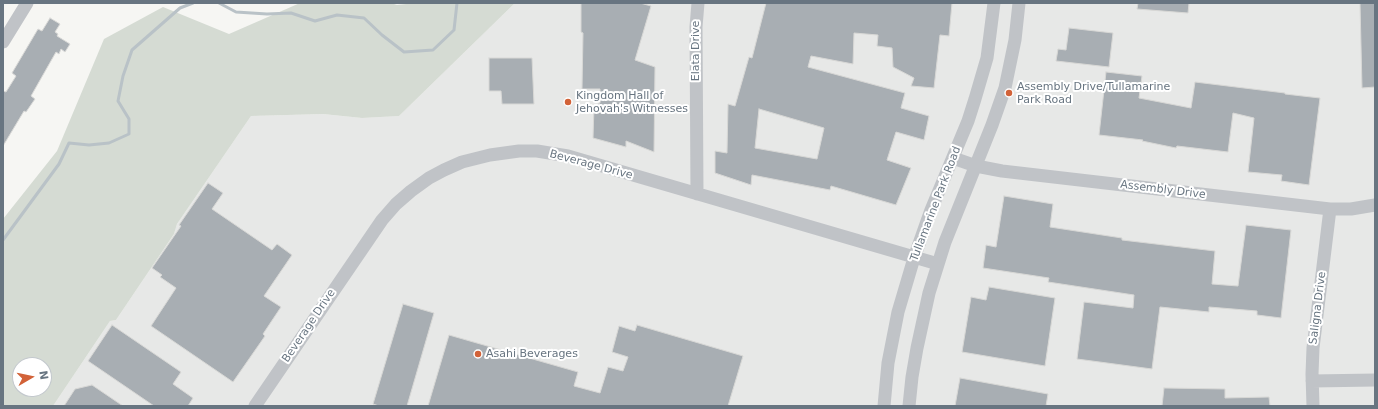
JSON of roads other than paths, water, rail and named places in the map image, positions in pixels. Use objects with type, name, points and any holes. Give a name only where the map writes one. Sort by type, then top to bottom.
[{"type":"street","points":[[3,42],[27,3]]},
{"type":"street","name":"Elata Drive","points":[[697,194],[696,27],[698,3]]},
{"type":"street","name":"Tullamarine Park Road","points":[[884,406],[888,363],[898,312],[914,258],[931,210],[968,122],[982,78],[990,37],[994,3]]},
{"type":"street","name":"Tullamarine Park Road","points":[[909,406],[912,377],[923,315],[938,264],[958,207],[976,166],[1005,88],[1015,40],[1019,3]]},
{"type":"street","name":"Beverage Drive","points":[[255,406],[382,220],[396,204],[429,178],[444,170],[462,162],[490,154],[537,151],[568,156],[938,264]]},
{"type":"street","name":"Assembly Drive","points":[[953,158],[976,166],[1002,171],[1330,209],[1351,209],[1375,205]]},
{"type":"street","name":"Saligna Drive","points":[[1313,406],[1313,348],[1330,209]]},
{"type":"street","points":[[1312,381],[1375,380]]},
{"type":"waterway","points":[[3,240],[59,164],[69,143],[89,145],[109,143],[129,134],[129,119],[118,101],[123,76],[132,50],[180,8],[193,3]]},
{"type":"waterway","points":[[219,3],[236,12],[267,14],[291,13],[315,21],[337,15],[364,18],[382,35],[404,52],[433,50],[454,30],[457,3]]},
{"type":"place","name":"Assembly Drive/Tullamarine Park Road","points":[[1009,93]]},
{"type":"place","name":"Kingdom Hall of Jehovah's Witnesses","points":[[568,102]]},
{"type":"place","name":"Asahi Beverages","points":[[478,354]]}]
